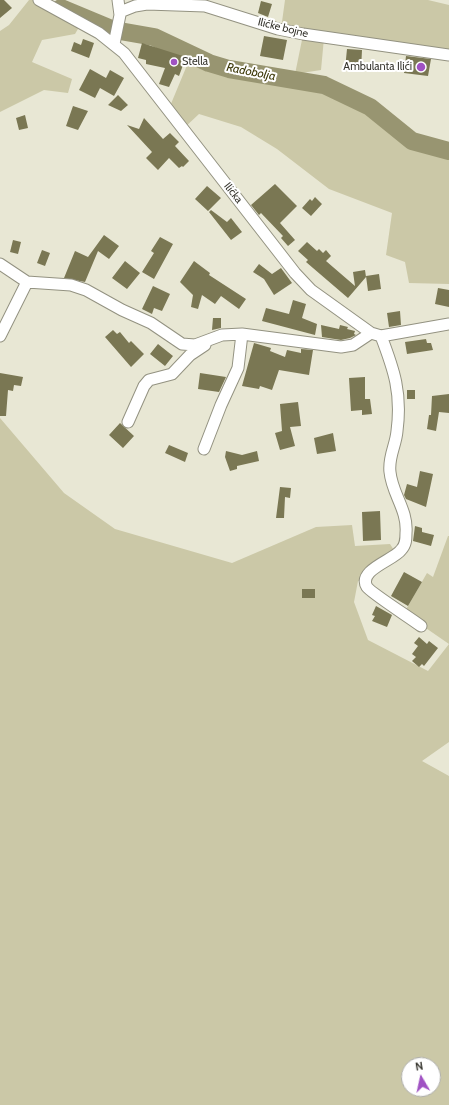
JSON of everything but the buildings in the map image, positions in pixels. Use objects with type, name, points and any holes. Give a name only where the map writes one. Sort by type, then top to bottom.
[{"type":"street","name":"Ilićka","points":[[39,0],[115,39],[124,53],[295,273],[316,293],[376,335]]},
{"type":"street","points":[[115,39],[120,14],[118,0]]},
{"type":"street","name":"Ilićke bojne","points":[[120,14],[136,6],[147,4],[205,6],[278,29],[449,55]]},
{"type":"street","points":[[0,264],[27,282],[71,286],[86,290],[122,310],[151,323],[182,344],[195,345],[222,335],[242,334],[341,347],[353,345],[376,335],[449,324]]},
{"type":"street","points":[[0,336],[27,282]]},
{"type":"street","points":[[204,449],[221,405],[238,368],[242,334]]},
{"type":"street","points":[[128,422],[144,386],[149,380],[172,374],[190,355],[222,335]]},
{"type":"street","points":[[376,335],[398,386],[400,408],[397,433],[390,457],[389,471],[392,485],[405,512],[406,529],[405,544],[402,549],[397,555],[376,566],[368,573],[366,580],[367,587],[374,594],[421,626]]},
{"type":"shaded area","points":[[29,0],[39,0],[82,22],[75,34],[42,40],[32,62],[72,79],[68,93],[44,90],[0,112],[0,31],[9,25]]},
{"type":"shaded area","points":[[285,0],[428,0],[449,5],[449,55],[324,38],[321,70],[295,74],[303,35],[281,29]]},
{"type":"shaded area","points":[[190,58],[207,67],[225,73],[303,85],[340,96],[373,114],[417,148],[431,154],[449,156],[449,284],[409,283],[405,262],[386,255],[392,213],[329,189],[277,149],[241,127],[199,114],[183,129],[168,111]]},
{"type":"shaded area","points":[[0,418],[64,493],[115,529],[232,563],[316,527],[352,525],[355,546],[390,544],[397,555],[366,580],[358,581],[354,602],[368,640],[428,671],[449,644],[449,742],[422,761],[449,776],[449,1105],[0,1105]]},
{"type":"shaded area","points":[[448,536],[449,644],[404,613],[427,573],[433,577]]},
{"type":"waterway","name":"Radobolja","points":[[61,8],[114,30],[154,37],[209,63],[229,69],[324,85],[370,107],[412,141],[449,151]]},
{"type":"place","name":"Stella","points":[[174,62]]},
{"type":"place","name":"Ambulanta Ilići","points":[[421,67]]}]
